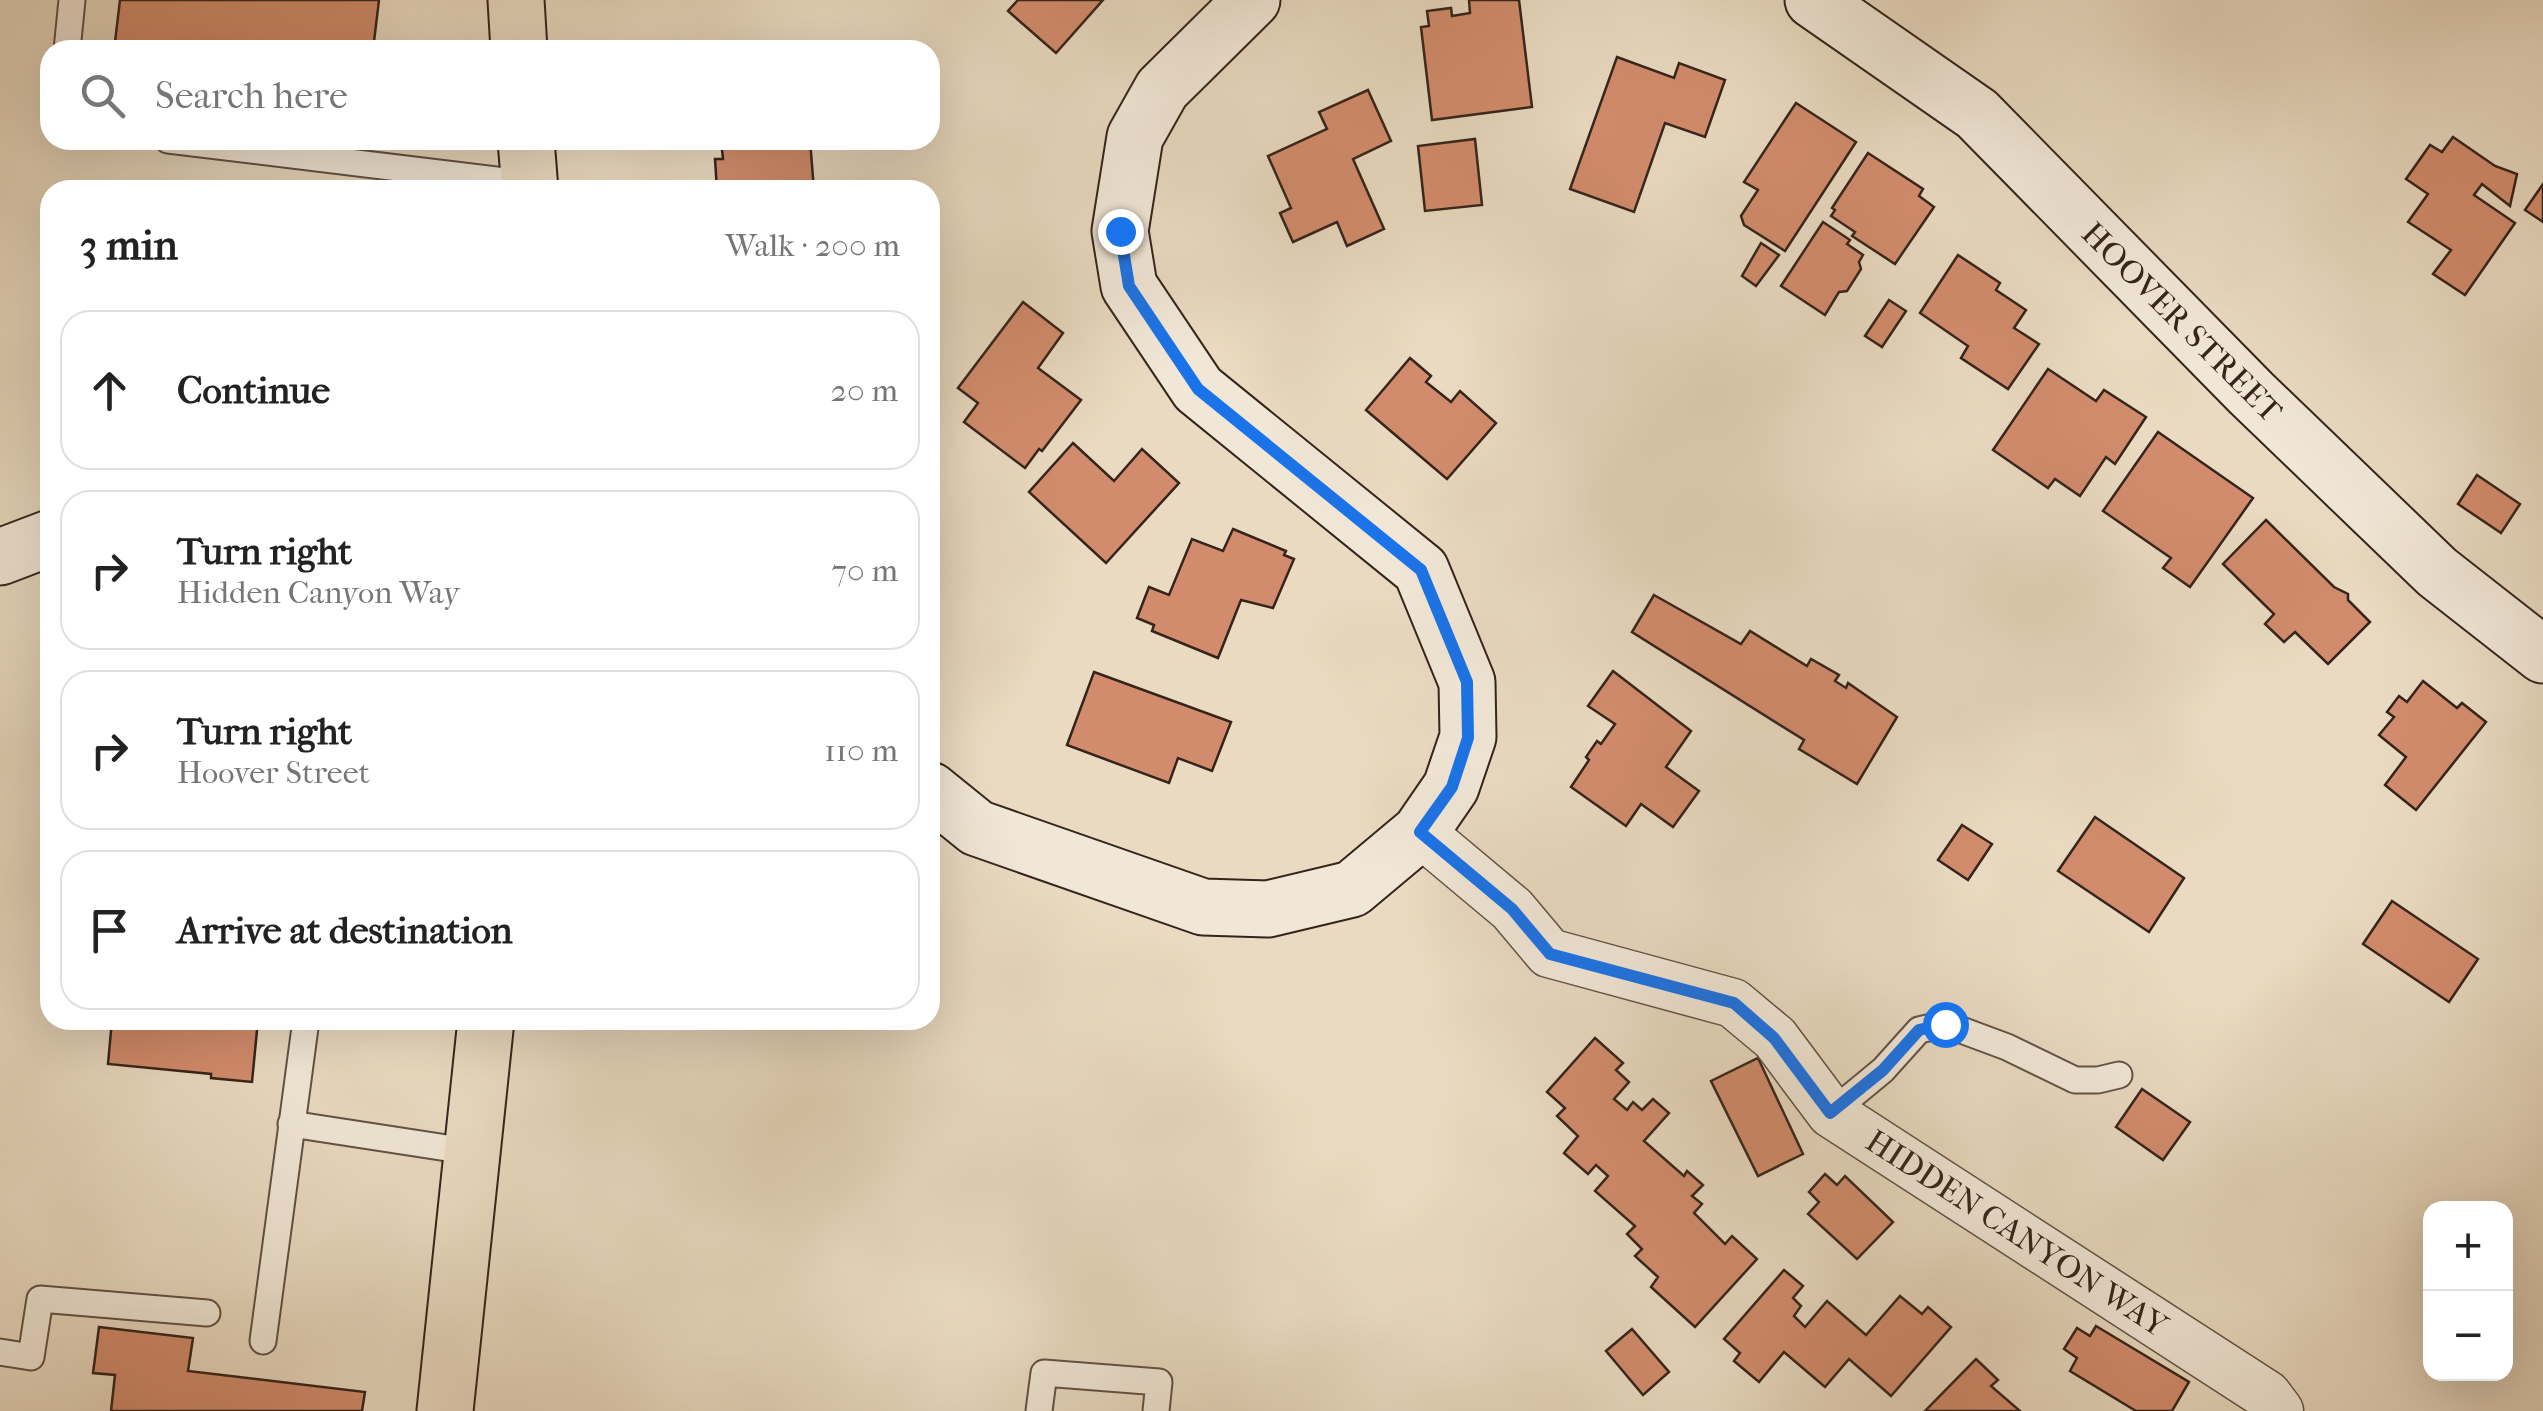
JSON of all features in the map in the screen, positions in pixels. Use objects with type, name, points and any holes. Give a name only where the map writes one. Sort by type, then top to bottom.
[{"type":"main road","points":[[516,0],[519,40]]},
{"type":"main road","points":[[445,1411],[485,1030]]},
{"type":"street","points":[[940,798],[977,828],[1204,907],[1268,909],[1352,888],[1420,832],[1452,787],[1468,738],[1467,682],[1421,570],[1198,389],[1129,286],[1120,231],[1135,137],[1162,88],[1252,0]]},
{"type":"street","name":"HOOVER STREET","points":[[1813,0],[1977,114],[2251,392],[2437,572],[2543,655]]},
{"type":"street","points":[[0,557],[40,542]]},
{"type":"street","name":"HIDDEN CANYON WAY","points":[[1420,832],[1512,909],[1550,954],[1734,1003],[1774,1038],[1830,1113],[2267,1395],[2279,1411]]},
{"type":"lane","points":[[69,40],[72,0]]},
{"type":"lane","points":[[269,150],[530,176]]},
{"type":"lane","points":[[1830,1113],[1883,1070],[1919,1030],[1945,1024],[2007,1047],[2074,1080],[2119,1075]]},
{"type":"lane","points":[[263,1341],[305,1030]]},
{"type":"lane","points":[[291,1124],[473,1152]]},
{"type":"lane","points":[[0,1352],[30,1357],[40,1299],[207,1314]]},
{"type":"lane","points":[[1039,1411],[1044,1373],[1158,1382],[1156,1411]]},
{"type":"building","points":[[120,0],[379,0],[374,40],[115,40]]},
{"type":"building","points":[[1018,0],[1103,0],[1056,53],[1008,11]]},
{"type":"building","points":[[1469,0],[1519,0],[1532,107],[1432,120],[1421,27],[1429,26],[1427,11],[1451,8],[1452,16],[1470,13]]},
{"type":"building","points":[[1617,57],[1674,78],[1679,63],[1725,80],[1705,137],[1665,123],[1634,212],[1570,189]]},
{"type":"building","points":[[1368,90],[1391,141],[1353,159],[1384,229],[1347,246],[1337,222],[1293,242],[1280,213],[1291,208],[1268,156],[1327,129],[1319,112]]},
{"type":"building","points":[[1796,103],[1856,142],[1785,251],[1744,225],[1741,216],[1758,190],[1744,182]]},
{"type":"building","points":[[2453,137],[2495,166],[2517,174],[2510,206],[2482,184],[2474,195],[2515,223],[2465,295],[2433,274],[2451,250],[2408,222],[2428,194],[2406,179],[2430,145],[2442,152]]},
{"type":"building","points":[[1475,139],[1482,205],[1425,211],[1418,146]]},
{"type":"building","points":[[722,150],[811,150],[813,180],[716,180],[715,159],[723,159]]},
{"type":"building","points":[[1868,153],[1923,189],[1919,196],[1934,207],[1895,264],[1852,236],[1855,232],[1831,216],[1835,210],[1832,208]]},
{"type":"building","points":[[2543,184],[2543,222],[2525,210]]},
{"type":"building","points":[[1823,222],[1850,240],[1847,244],[1863,255],[1861,269],[1847,291],[1839,292],[1825,315],[1781,286]]},
{"type":"building","points":[[1761,243],[1779,255],[1756,286],[1742,276]]},
{"type":"building","points":[[1958,255],[2000,283],[1996,290],[2026,310],[2014,328],[2039,344],[2008,389],[1961,358],[1968,346],[1920,313]]},
{"type":"building","points":[[1889,300],[1906,311],[1882,347],[1865,336]]},
{"type":"building","points":[[1023,302],[1063,333],[1038,368],[1081,400],[1025,468],[964,422],[978,403],[958,388]]},
{"type":"building","points":[[1410,358],[1431,376],[1426,382],[1451,402],[1460,391],[1496,423],[1447,479],[1366,410]]},
{"type":"building","points":[[2048,369],[2096,401],[2104,390],[2146,417],[2115,464],[2106,457],[2080,496],[2055,479],[2048,488],[1993,450]]},
{"type":"building","points":[[2158,432],[2253,498],[2190,587],[2163,568],[2171,558],[2103,511]]},
{"type":"building","points":[[1073,443],[1114,481],[1142,449],[1179,483],[1106,563],[1029,492]]},
{"type":"building","points":[[2477,475],[2520,504],[2501,533],[2458,504]]},
{"type":"building","points":[[2266,520],[2334,587],[2348,594],[2348,600],[2370,622],[2328,664],[2295,632],[2284,642],[2265,624],[2274,614],[2223,564]]},
{"type":"building","points":[[1233,529],[1286,551],[1284,555],[1294,559],[1273,608],[1241,600],[1218,658],[1152,631],[1154,625],[1137,618],[1149,587],[1169,595],[1192,539],[1223,551]]},
{"type":"building","points":[[1654,595],[1741,644],[1750,631],[1807,666],[1811,659],[1839,675],[1835,681],[1846,688],[1848,683],[1897,717],[1857,784],[1799,749],[1804,740],[1632,632]]},
{"type":"building","points":[[1613,671],[1691,731],[1666,767],[1699,791],[1673,827],[1641,804],[1626,826],[1571,787],[1597,741],[1601,744],[1615,724],[1588,706]]},
{"type":"building","points":[[1094,672],[1231,722],[1212,771],[1178,758],[1169,783],[1067,745]]},
{"type":"building","points":[[2423,681],[2457,708],[2462,703],[2486,722],[2416,810],[2385,785],[2406,757],[2379,735],[2394,717],[2387,712],[2399,696],[2407,702]]},
{"type":"building","points":[[2095,817],[2184,878],[2149,932],[2058,871]]},
{"type":"building","points":[[1962,825],[1992,844],[1968,880],[1938,860]]},
{"type":"building","points":[[2392,901],[2478,959],[2449,1002],[2363,944]]},
{"type":"building","points":[[111,1030],[257,1030],[252,1082],[108,1064]]},
{"type":"building","points":[[1595,1038],[1623,1063],[1616,1070],[1629,1082],[1614,1099],[1627,1110],[1633,1102],[1642,1110],[1653,1099],[1669,1113],[1644,1141],[1684,1176],[1687,1171],[1703,1185],[1692,1196],[1702,1204],[1694,1213],[1725,1244],[1732,1236],[1757,1259],[1695,1327],[1651,1287],[1658,1277],[1635,1256],[1642,1249],[1627,1234],[1635,1226],[1595,1191],[1608,1176],[1596,1165],[1588,1174],[1564,1153],[1578,1136],[1557,1116],[1565,1108],[1547,1092]]},
{"type":"building","points":[[1758,1058],[1803,1154],[1758,1176],[1711,1081]]},
{"type":"building","points":[[2142,1089],[2190,1122],[2163,1160],[2116,1127]]},
{"type":"building","points":[[1825,1174],[1837,1185],[1845,1176],[1893,1222],[1857,1259],[1808,1214],[1819,1202],[1809,1192]]},
{"type":"building","points":[[1784,1270],[1803,1286],[1793,1298],[1801,1306],[1794,1316],[1805,1327],[1827,1301],[1866,1335],[1900,1296],[1922,1314],[1928,1307],[1951,1327],[1891,1396],[1849,1359],[1825,1387],[1784,1352],[1759,1382],[1734,1361],[1740,1353],[1724,1339]]},
{"type":"building","points":[[2096,1326],[2189,1382],[2172,1411],[2136,1411],[2070,1371],[2077,1358],[2064,1349],[2077,1328],[2090,1336]]},
{"type":"building","points":[[99,1327],[193,1338],[188,1371],[365,1392],[362,1411],[111,1411],[115,1375],[93,1373]]},
{"type":"building","points":[[1632,1329],[1669,1372],[1643,1395],[1606,1351]]},
{"type":"building","points":[[1976,1359],[1998,1380],[1991,1386],[2020,1411],[1925,1411]]},
{"type":"route","points":[[1120,231],[1129,286],[1198,389],[1421,570],[1467,682],[1468,738],[1452,787],[1420,832],[1512,909],[1550,954],[1734,1003],[1774,1038],[1830,1113],[1883,1070],[1919,1030],[1945,1024]]}]
